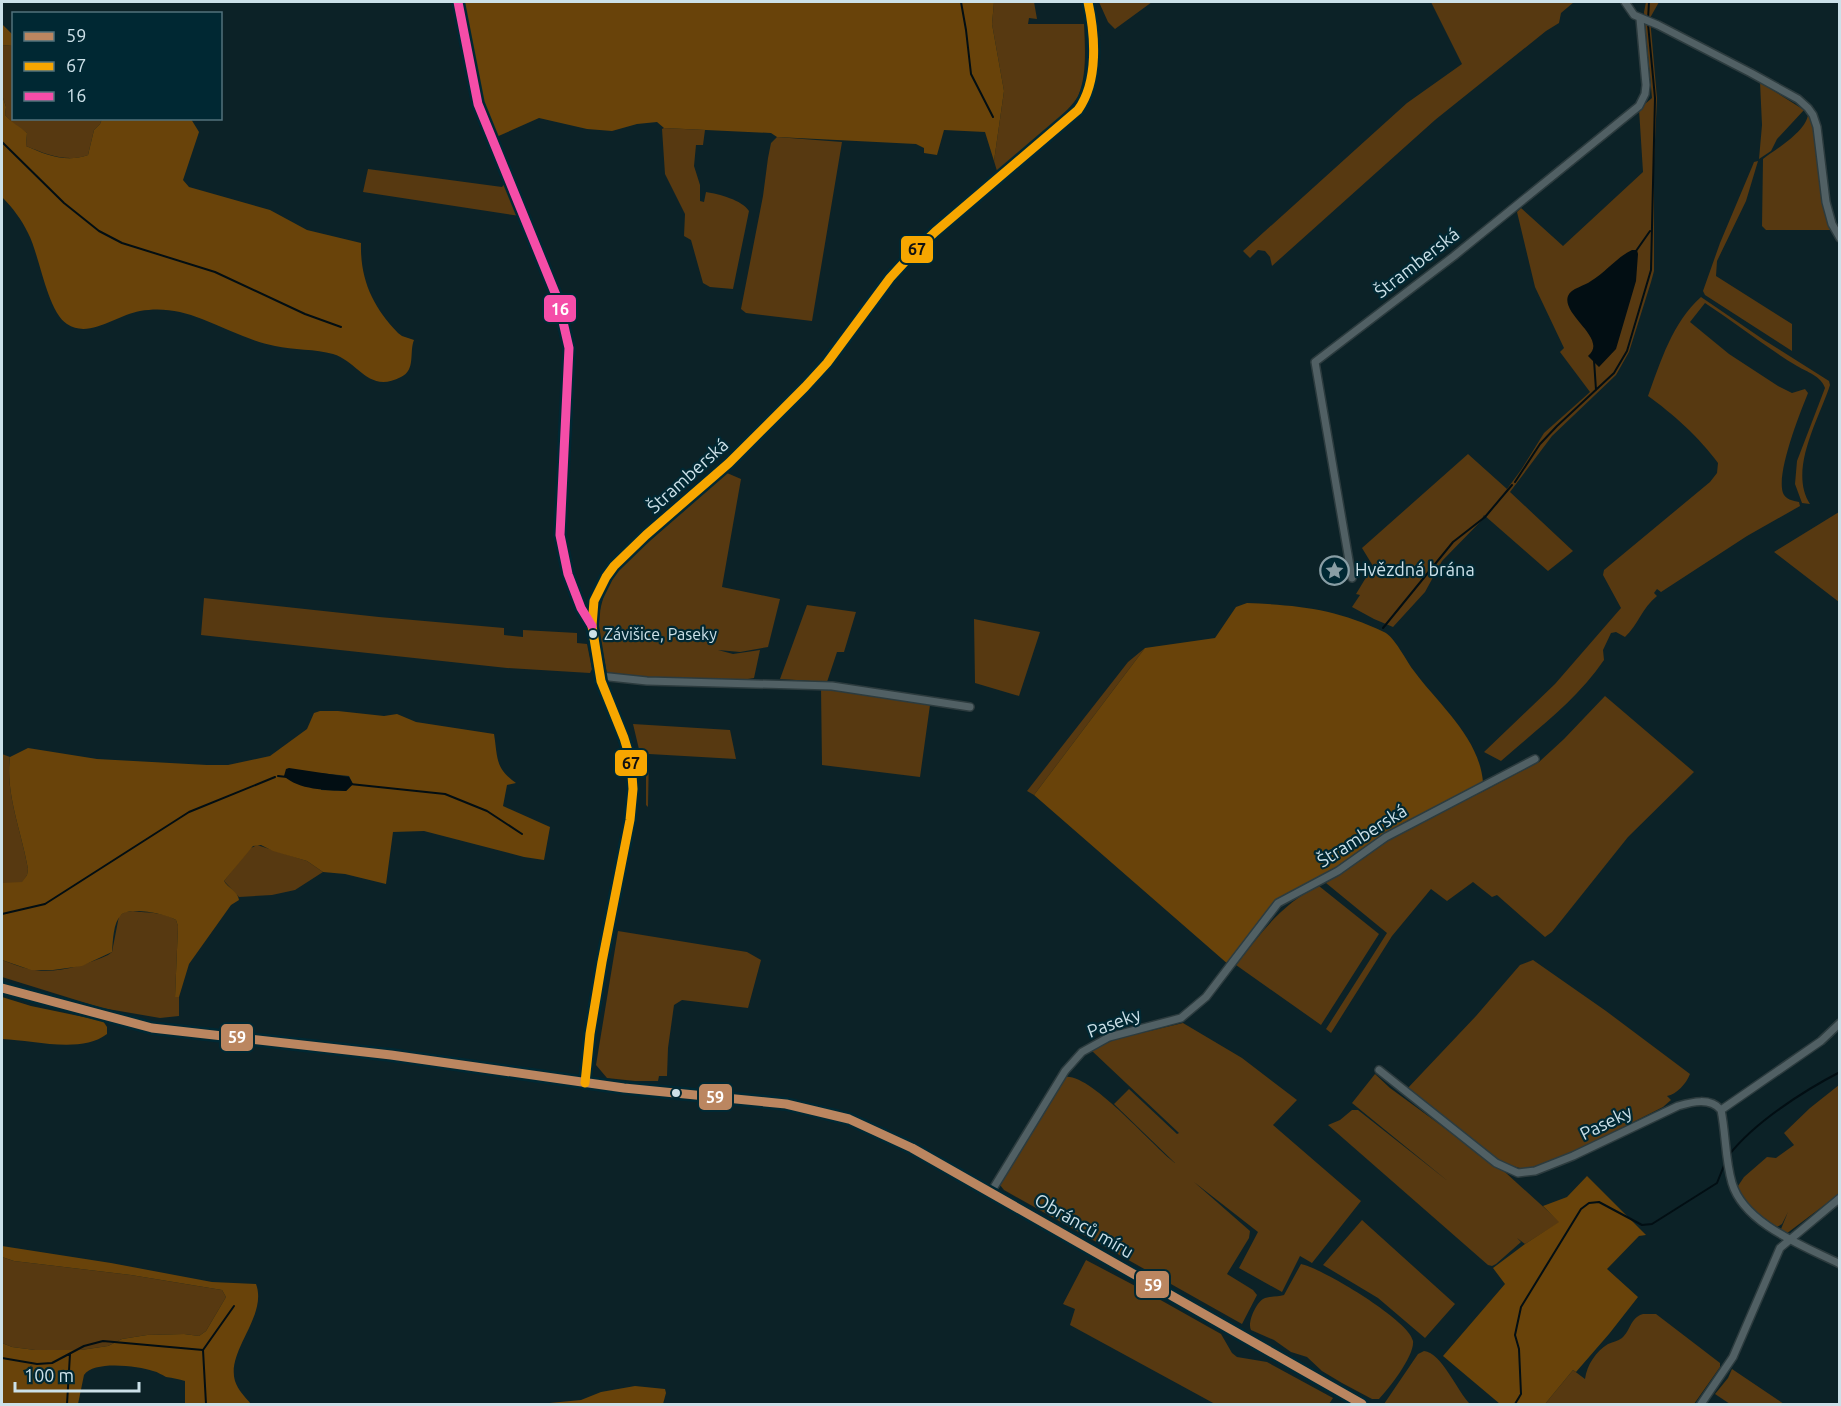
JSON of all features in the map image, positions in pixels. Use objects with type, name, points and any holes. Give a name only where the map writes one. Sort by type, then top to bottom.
[{"type":"main road","name":"Štramberská","points":[[585,1083],[593,1014],[628,830],[633,789],[629,752],[600,676],[592,626],[594,601],[599,589],[614,566],[729,463],[805,387],[827,363],[891,278],[912,254],[1078,110],[1085,97],[1092,69],[1093,41],[1088,2]]},
{"type":"main road","name":"Obránců míru","points":[[2,988],[152,1028],[391,1055],[585,1083],[786,1104],[849,1119],[897,1140],[991,1192],[1362,1404]]},
{"type":"street","points":[[458,2],[478,104],[558,300],[569,348],[560,536],[568,574],[581,608],[592,626]]},
{"type":"street","points":[[1625,2],[1630,12],[1640,19],[1751,73],[1798,99],[1808,108],[1817,127],[1826,202],[1832,224],[1839,238]]},
{"type":"street","name":"Štramberská","points":[[1352,578],[1315,362],[1454,256],[1638,106],[1645,94],[1646,85],[1640,19]]},
{"type":"street","points":[[600,676],[647,681],[832,686],[970,707]]},
{"type":"street","name":"Štramberská","points":[[1230,968],[1278,903],[1338,872],[1394,833],[1535,759]]},
{"type":"street","name":"Paseky","points":[[991,1192],[1065,1071],[1082,1052],[1109,1037],[1181,1018],[1206,997],[1230,968]]},
{"type":"street","points":[[1839,1023],[1821,1041],[1721,1110],[1733,1185],[1742,1203],[1778,1233],[1839,1264]]},
{"type":"street","name":"Paseky","points":[[1379,1070],[1496,1163],[1518,1173],[1534,1170],[1573,1156],[1678,1106],[1705,1102],[1717,1105],[1721,1110]]},
{"type":"street","points":[[1701,1404],[1733,1357],[1780,1248],[1839,1198]]},
{"type":"shaded area","points":[[461,2],[994,2],[992,24],[1004,91],[994,161],[985,132],[944,130],[937,155],[924,153],[924,148],[916,144],[777,137],[771,133],[664,128],[657,122],[637,124],[612,131],[587,129],[539,118],[494,138],[483,113]]},
{"type":"shaded area","points":[[994,2],[1034,2],[1037,19],[1029,18],[1028,24],[1084,24],[1085,50],[1082,86],[1074,102],[1066,112],[997,171],[994,161],[1004,91],[992,24]]},
{"type":"shaded area","points":[[1099,2],[1152,2],[1115,29],[1108,22]]},
{"type":"shaded area","points":[[1431,2],[1574,2],[1561,13],[1559,23],[1435,120],[1272,266],[1270,257],[1265,251],[1258,250],[1250,258],[1243,251],[1407,103],[1462,64]]},
{"type":"shaded area","points":[[1646,2],[1659,2],[1650,18],[1657,98],[1654,162],[1654,271],[1651,282],[1629,352],[1616,375],[1552,436],[1510,492],[1573,551],[1548,571],[1484,515],[1481,521],[1442,561],[1425,592],[1393,627],[1374,619],[1352,607],[1360,595],[1356,594],[1373,566],[1362,548],[1468,454],[1507,489],[1544,433],[1590,392],[1560,352],[1564,348],[1535,287],[1517,212],[1521,208],[1563,246],[1643,172],[1639,109],[1652,98],[1644,12]]},
{"type":"shaded area","points":[[2,24],[12,34],[12,46],[2,45]]},
{"type":"shaded area","points":[[2,45],[12,46],[12,120],[102,120],[94,130],[88,155],[64,158],[26,146],[27,133],[13,124],[5,115],[6,107],[2,95]]},
{"type":"shaded area","points":[[1760,82],[1804,110],[1777,139],[1771,151],[1759,159],[1762,125]]},
{"type":"shaded area","points":[[2,95],[6,107],[5,115],[27,133],[26,146],[64,158],[88,155],[94,130],[102,120],[192,120],[199,132],[183,180],[189,187],[270,210],[307,230],[361,243],[363,269],[375,303],[398,333],[414,340],[409,370],[401,377],[380,382],[364,375],[350,363],[333,354],[265,344],[194,316],[172,310],[140,311],[94,328],[76,328],[67,324],[54,308],[26,228],[2,197]]},
{"type":"shaded area","points":[[1808,114],[1814,120],[1821,190],[1832,230],[1766,230],[1762,226],[1763,159],[1797,133]]},
{"type":"shaded area","points":[[662,129],[705,130],[703,145],[696,145],[694,166],[700,185],[700,201],[704,202],[706,192],[711,193],[736,201],[749,211],[733,289],[710,287],[703,283],[691,240],[684,236],[685,214],[665,174]]},
{"type":"shaded area","points":[[777,137],[842,142],[812,321],[746,313],[741,309],[771,143]]},
{"type":"shaded area","points":[[1758,161],[1746,201],[1717,261],[1716,276],[1792,324],[1792,351],[1705,295],[1703,291],[1720,243],[1754,162]]},
{"type":"shaded area","points":[[368,169],[502,187],[506,182],[520,216],[363,192]]},
{"type":"shaded area","points":[[1632,250],[1637,250],[1638,254],[1636,281],[1616,349],[1599,367],[1588,356],[1593,349],[1593,342],[1571,311],[1568,296]]},
{"type":"shaded area","points":[[1701,297],[1829,381],[1830,385],[1804,460],[1802,476],[1804,491],[1810,504],[1802,503],[1795,484],[1797,461],[1825,388],[1823,384],[1705,303],[1690,322],[1729,354],[1778,386],[1792,393],[1805,389],[1808,393],[1790,443],[1782,484],[1784,495],[1799,502],[1800,506],[1747,536],[1661,592],[1657,589],[1654,593],[1657,596],[1625,637],[1616,632],[1611,633],[1603,650],[1604,660],[1582,688],[1556,714],[1501,761],[1484,752],[1555,684],[1621,608],[1603,575],[1604,570],[1710,482],[1717,473],[1718,463],[1703,444],[1676,418],[1648,396],[1675,331],[1691,307]]},
{"type":"shaded area","points":[[727,473],[741,479],[722,587],[780,599],[768,647],[740,652],[718,650],[733,654],[760,650],[754,678],[742,680],[665,679],[607,674],[599,631],[599,614],[605,591],[620,567]]},
{"type":"shaded area","points":[[1839,512],[1839,602],[1774,552]]},
{"type":"shaded area","points":[[204,598],[504,628],[504,635],[523,637],[523,630],[577,633],[577,643],[587,644],[592,669],[590,673],[507,668],[201,635]]},
{"type":"shaded area","points":[[1247,603],[1283,605],[1333,613],[1367,624],[1388,634],[1414,671],[1466,736],[1480,766],[1483,782],[1409,821],[1371,843],[1337,868],[1277,900],[1229,965],[1034,795],[1145,648],[1215,638],[1236,607]]},
{"type":"shaded area","points":[[807,605],[856,612],[844,652],[837,652],[827,682],[780,679]]},
{"type":"shaded area","points":[[974,619],[1040,632],[1019,696],[975,683]]},
{"type":"shaded area","points":[[1145,648],[1034,795],[1027,791],[1128,662]]},
{"type":"shaded area","points":[[821,687],[930,705],[920,777],[822,765]]},
{"type":"shaded area","points":[[1605,696],[1694,772],[1628,837],[1552,932],[1545,937],[1497,895],[1492,897],[1473,882],[1447,901],[1431,889],[1392,936],[1331,1033],[1326,1029],[1387,933],[1326,883],[1380,845],[1427,818],[1539,762]]},
{"type":"shaded area","points":[[338,711],[384,716],[397,714],[416,722],[494,734],[497,757],[501,767],[504,773],[516,783],[507,785],[503,806],[550,827],[544,860],[424,831],[393,832],[386,884],[345,874],[323,872],[307,861],[261,845],[253,846],[224,881],[237,894],[239,900],[231,905],[189,964],[179,997],[175,997],[178,926],[176,920],[157,913],[125,912],[118,918],[115,927],[112,952],[82,966],[31,970],[2,960],[2,883],[22,882],[28,869],[12,799],[10,757],[28,748],[97,759],[228,765],[270,756],[307,729],[314,713]],"holes":[[[320,773],[349,776],[353,784],[346,791],[321,790]]]},
{"type":"shaded area","points":[[633,724],[730,730],[736,759],[649,754],[648,807],[646,805],[646,765],[642,762]]},
{"type":"shaded area","points":[[2,754],[10,757],[12,799],[28,869],[22,883],[2,883]]},
{"type":"shaded area","points":[[286,769],[349,777],[353,784],[346,791],[305,787],[284,776]]},
{"type":"shaded area","points":[[257,845],[307,861],[323,872],[295,890],[272,895],[239,897],[224,881],[249,849]]},
{"type":"shaded area","points":[[1319,886],[1379,934],[1321,1025],[1236,965],[1283,910]]},
{"type":"shaded area","points":[[133,911],[161,914],[176,920],[178,926],[175,997],[179,997],[179,1016],[160,1018],[102,1008],[2,977],[2,960],[29,969],[49,971],[80,965],[108,955],[112,952],[119,916]]},
{"type":"shaded area","points":[[618,931],[747,952],[761,960],[748,1008],[682,1000],[674,1005],[667,1076],[659,1076],[658,1081],[607,1078],[596,1065]]},
{"type":"shaded area","points":[[1533,960],[1690,1074],[1681,1088],[1667,1096],[1671,1100],[1663,1107],[1568,1155],[1544,1165],[1523,1169],[1502,1163],[1406,1090],[1476,1016],[1520,965]]},
{"type":"shaded area","points":[[2,997],[31,1006],[103,1021],[107,1027],[107,1034],[96,1040],[71,1045],[2,1039]]},
{"type":"shaded area","points":[[1183,1023],[1242,1058],[1297,1100],[1273,1125],[1361,1201],[1312,1263],[1300,1256],[1282,1292],[1239,1268],[1258,1232],[1194,1182],[1250,1231],[1249,1238],[1227,1274],[1253,1290],[1257,1295],[1242,1324],[1004,1190],[1000,1185],[1065,1077],[1076,1079],[1090,1086],[1122,1112],[1175,1163],[1114,1104],[1129,1089],[1177,1134],[1179,1133],[1091,1050],[1116,1039]]},
{"type":"shaded area","points":[[1375,1074],[1390,1088],[1506,1173],[1560,1222],[1525,1244],[1517,1238],[1521,1242],[1496,1264],[1488,1265],[1328,1125],[1340,1120],[1352,1110],[1358,1110],[1449,1182],[1352,1103]]},
{"type":"shaded area","points":[[1839,1085],[1839,1194],[1786,1234],[1781,1229],[1788,1212],[1782,1224],[1777,1227],[1749,1205],[1738,1186],[1744,1177],[1767,1157],[1776,1158],[1794,1145],[1784,1133]]},
{"type":"shaded area","points":[[1587,1176],[1646,1235],[1639,1236],[1607,1269],[1638,1297],[1576,1372],[1573,1370],[1545,1404],[1500,1404],[1443,1356],[1505,1284],[1493,1268],[1559,1222],[1543,1206],[1567,1197]]},
{"type":"shaded area","points":[[1362,1220],[1455,1304],[1425,1338],[1378,1298],[1323,1265]]},
{"type":"shaded area","points":[[2,1246],[212,1282],[256,1284],[257,1308],[236,1358],[234,1370],[236,1384],[251,1404],[185,1404],[185,1381],[146,1369],[106,1366],[89,1370],[84,1375],[78,1404],[2,1404],[2,1343],[12,1347],[35,1350],[81,1350],[108,1346],[122,1339],[147,1335],[199,1336],[206,1331],[226,1297],[222,1290],[131,1275],[14,1261],[2,1257]]},
{"type":"shaded area","points":[[2,1257],[14,1261],[131,1275],[222,1290],[226,1297],[206,1331],[199,1336],[147,1335],[122,1339],[108,1346],[81,1350],[35,1350],[12,1347],[2,1343]]},
{"type":"shaded area","points":[[1086,1260],[1221,1334],[1232,1353],[1237,1357],[1267,1362],[1333,1398],[1329,1404],[1215,1404],[1070,1325],[1075,1309],[1063,1304]]},
{"type":"shaded area","points":[[1301,1264],[1327,1275],[1364,1296],[1408,1332],[1413,1341],[1410,1355],[1395,1380],[1379,1399],[1372,1399],[1342,1383],[1322,1371],[1307,1357],[1291,1352],[1274,1340],[1251,1330],[1251,1318],[1260,1301],[1284,1295]]},
{"type":"shaded area","points":[[1643,1314],[1656,1314],[1720,1363],[1720,1367],[1694,1404],[1545,1404],[1573,1370],[1585,1379],[1596,1354],[1608,1344],[1622,1338],[1633,1321]]},
{"type":"shaded area","points":[[1424,1351],[1437,1358],[1470,1404],[1384,1404],[1418,1354]]},
{"type":"shaded area","points":[[1732,1369],[1784,1404],[1730,1404],[1715,1394]]},
{"type":"shaded area","points":[[635,1386],[665,1389],[663,1404],[539,1404],[581,1400],[601,1392]]},
{"type":"waterway","points":[[961,2],[971,74],[993,117]]},
{"type":"waterway","points":[[1648,19],[1649,2]]},
{"type":"waterway","points":[[1515,482],[1540,444],[1614,373],[1627,351],[1651,270],[1655,98],[1648,24]]},
{"type":"waterway","points":[[2,142],[64,203],[99,231],[122,243],[215,272],[305,314],[341,327]]},
{"type":"waterway","points":[[1636,251],[1650,231]]},
{"type":"waterway","points":[[1594,360],[1596,390]]},
{"type":"waterway","points":[[1383,628],[1453,542],[1485,517],[1512,485]]},
{"type":"waterway","points":[[278,776],[287,777]]},
{"type":"waterway","points":[[2,914],[45,904],[189,812],[275,777]]},
{"type":"waterway","points":[[350,784],[445,794],[487,811],[522,834]]},
{"type":"waterway","points":[[1729,1155],[1765,1120],[1811,1088],[1840,1072]]},
{"type":"waterway","points":[[1515,1404],[1521,1394],[1519,1349],[1515,1335],[1521,1307],[1581,1209],[1589,1203],[1599,1202],[1642,1225],[1652,1224],[1717,1183],[1725,1163]]},
{"type":"waterway","points":[[203,1350],[234,1306]]},
{"type":"waterway","points":[[2,1358],[37,1364],[52,1363],[84,1346],[103,1341],[203,1350],[207,1404]]},
{"type":"waterway","points":[[67,1404],[70,1354]]},
{"type":"transit line","name":"16","points":[[458,2],[478,104],[558,300],[569,348],[560,535],[568,574],[581,608],[592,626]]},
{"type":"transit line","name":"67","points":[[585,1083],[590,1034],[630,820],[633,789],[631,761],[601,681],[592,626],[594,601],[614,566],[729,463],[827,363],[890,278],[912,254],[1078,110],[1085,98],[1092,72],[1093,43],[1088,2]]},
{"type":"transit line","name":"59","points":[[2,988],[152,1028],[391,1055],[624,1088],[786,1104],[849,1119],[912,1148],[1362,1404]]},
{"type":"place","name":"Hvězdná brána","points":[[1334,570]]},
{"type":"place","name":"Závišice, Paseky","points":[[593,634]]}]
